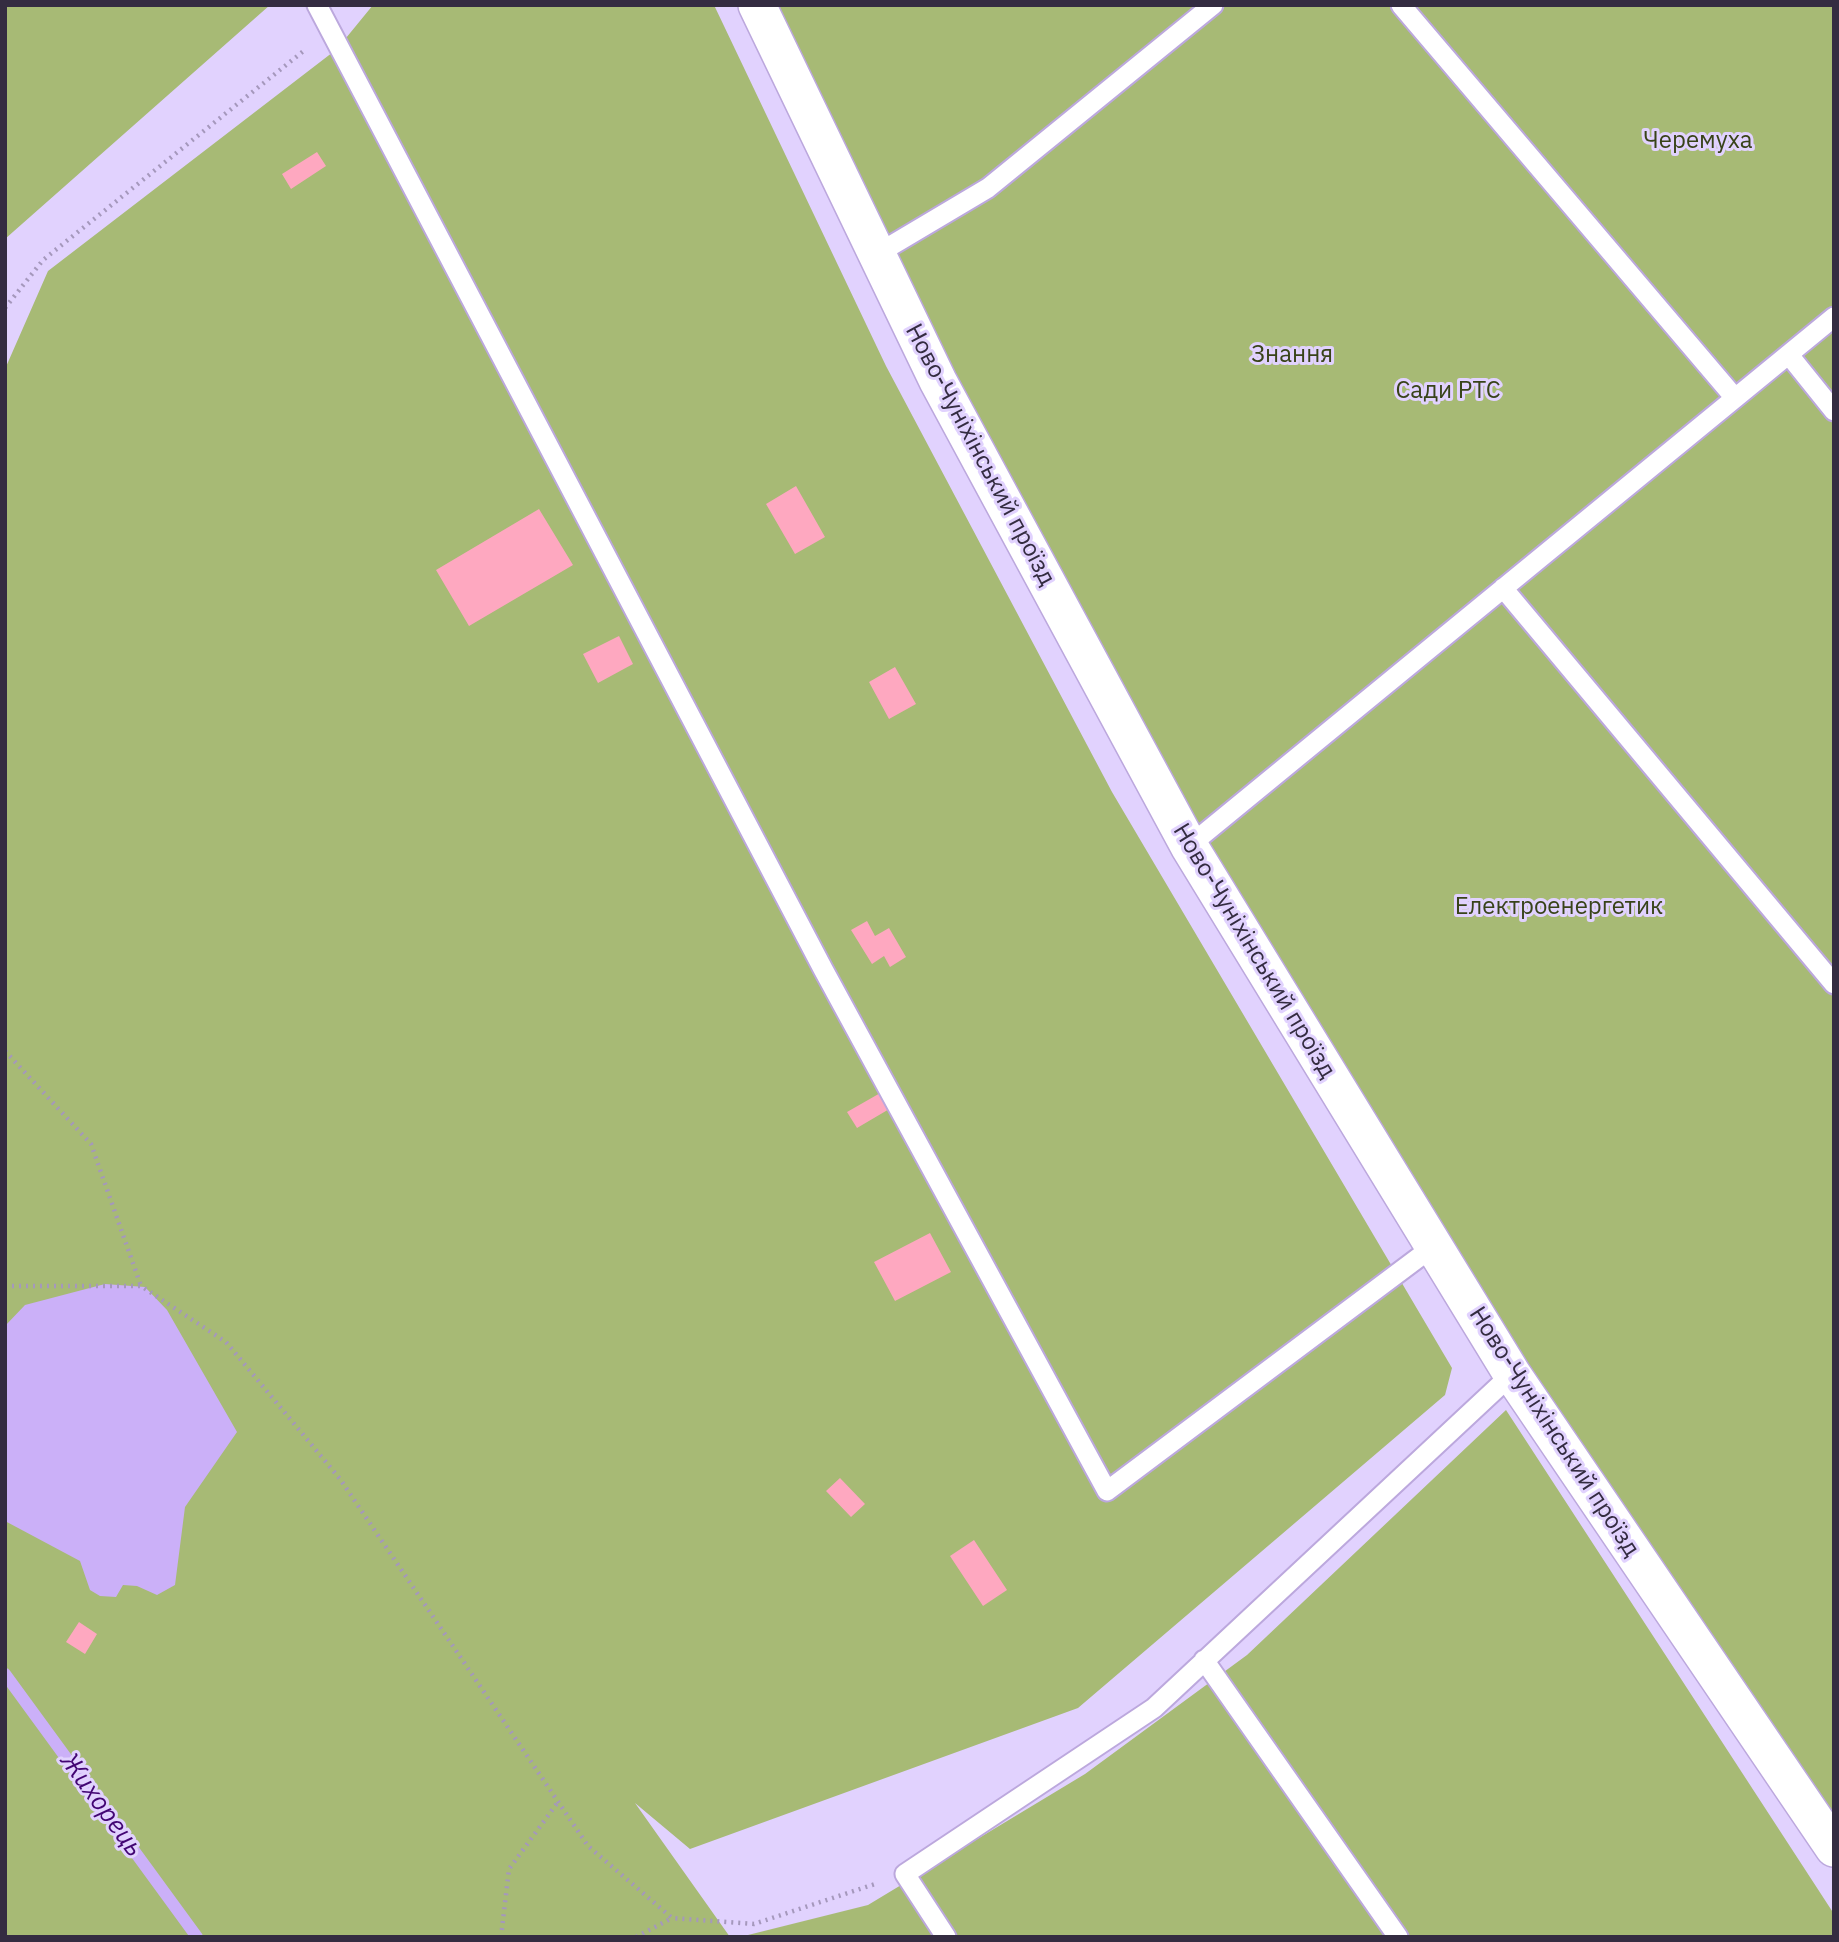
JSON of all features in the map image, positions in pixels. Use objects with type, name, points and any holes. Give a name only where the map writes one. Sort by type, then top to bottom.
[{"type":"street","name":"Ново-Чуніхінський проїзд","points":[[757,5],[938,381],[1189,846],[1512,1374],[1834,1848]]},
{"type":"lane","points":[[317,5],[817,957],[1107,1490],[1434,1246]]},
{"type":"lane","points":[[877,254],[988,188],[1213,5]]},
{"type":"lane","points":[[1401,5],[1735,398]]},
{"type":"lane","points":[[1189,846],[1834,317]]},
{"type":"lane","points":[[1788,355],[1834,411]]},
{"type":"lane","points":[[1503,588],[1834,984]]},
{"type":"lane","points":[[946,1937],[905,1874],[1154,1708],[1512,1374]]},
{"type":"lane","points":[[1204,1660],[1398,1937]]},
{"type":"path","points":[[5,307],[43,260],[330,30]]},
{"type":"path","points":[[5,1051],[91,1144],[141,1286]]},
{"type":"path","points":[[5,1286],[141,1286],[226,1342],[340,1479],[588,1846],[672,1918]]},
{"type":"path","points":[[501,1937],[509,1869],[558,1802]]},
{"type":"path","points":[[636,1937],[672,1918],[754,1924],[905,1874]]},
{"type":"green space","points":[[5,5],[270,5],[5,239]]},
{"type":"green space","points":[[373,5],[714,5],[886,366],[1112,792],[1452,1368],[1445,1395],[1078,1708],[690,1849],[635,1803],[730,1937],[5,1937],[5,369],[48,271],[337,49]]},
{"type":"green space","name":"Сади РТС","points":[[761,5],[1834,5],[1834,1837],[1189,846]]},
{"type":"green space","points":[[1506,1410],[1834,1914],[1834,1937],[740,1937],[868,1905],[1085,1774],[1247,1655]]},
{"type":"shaded area","points":[[105,1284],[145,1287],[167,1310],[237,1432],[185,1507],[175,1585],[157,1595],[137,1586],[123,1585],[116,1597],[100,1596],[90,1590],[80,1561],[5,1521],[5,1326],[25,1305]]},
{"type":"building","points":[[317,152],[326,166],[291,189],[282,174]]},
{"type":"building","points":[[796,486],[825,537],[795,554],[766,504]]},
{"type":"building","points":[[539,509],[573,565],[469,626],[436,570]]},
{"type":"building","points":[[619,636],[633,664],[598,683],[583,654]]},
{"type":"building","points":[[895,667],[916,704],[889,719],[869,682]]},
{"type":"building","points":[[867,921],[875,936],[889,928],[906,957],[890,967],[884,956],[872,964],[851,930]]},
{"type":"building","points":[[882,1092],[891,1108],[857,1128],[847,1112]]},
{"type":"building","points":[[930,1233],[951,1272],[895,1301],[874,1262]]},
{"type":"building","points":[[840,1478],[865,1504],[851,1517],[826,1491]]},
{"type":"building","points":[[974,1540],[1007,1590],[983,1606],[950,1556]]},
{"type":"building","points":[[79,1622],[97,1634],[85,1654],[66,1642]]},
{"type":"waterway","name":"Жихорець","points":[[5,1674],[197,1937]]},
{"type":"park label","name":"Черемуха","points":[[1698,141]]},
{"type":"park label","name":"Знання","points":[[1292,355]]},
{"type":"park label","name":"Електроенергетик","points":[[1559,907]]}]
